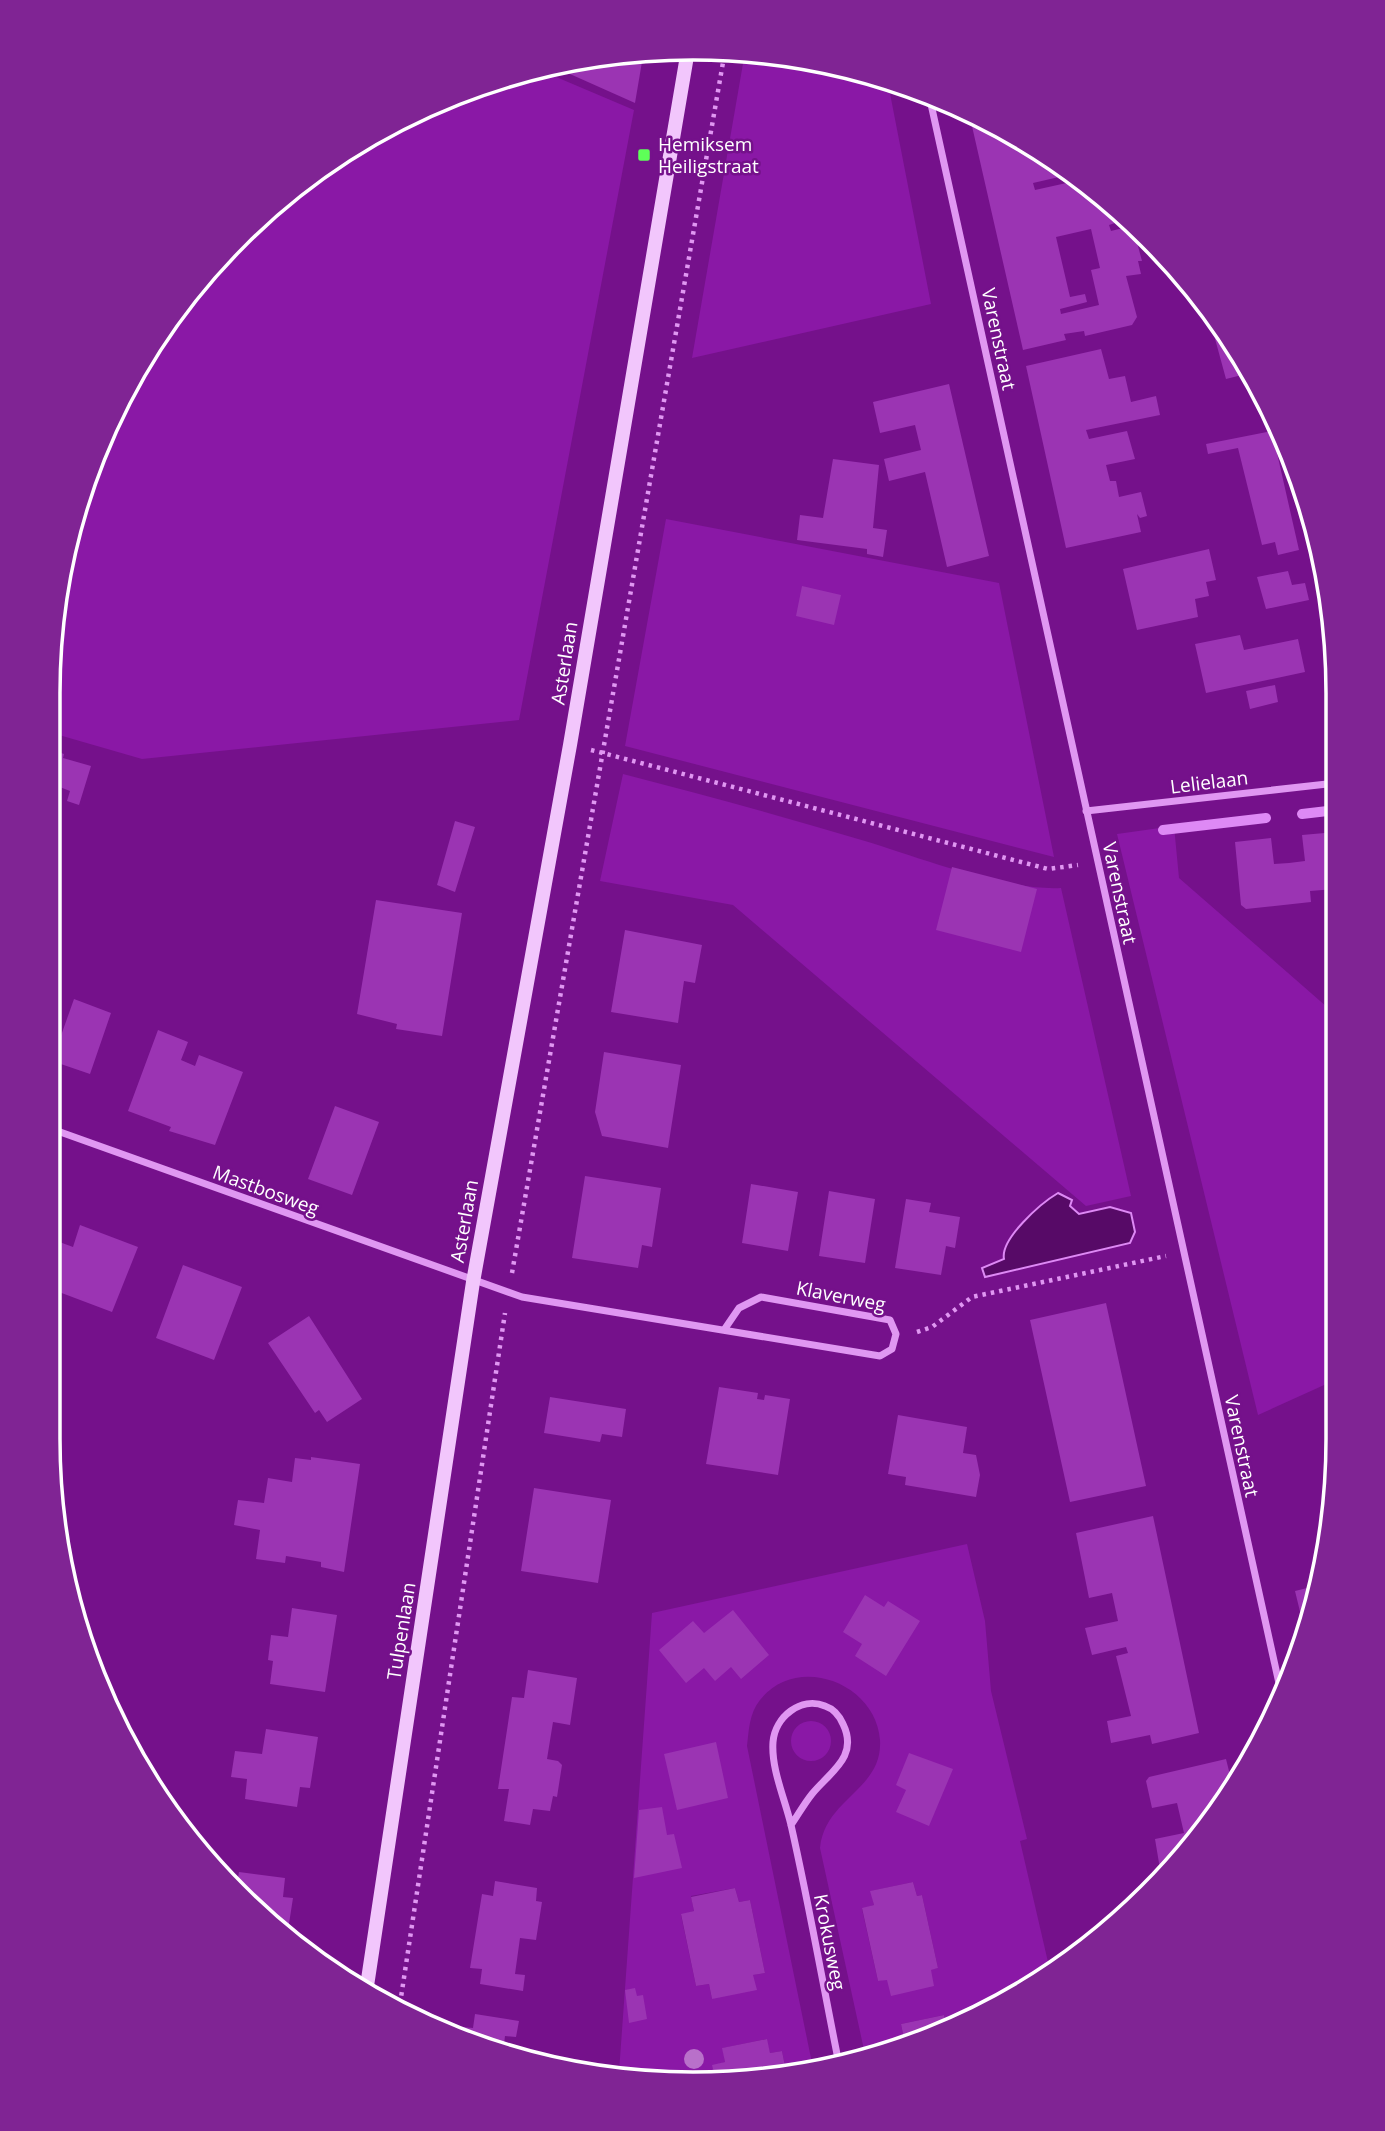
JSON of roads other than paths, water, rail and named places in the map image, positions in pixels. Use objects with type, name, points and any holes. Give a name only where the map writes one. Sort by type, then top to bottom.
[{"type":"street","name":"Asterlaan","points":[[473,1282],[570,745],[686,60]]},
{"type":"street","name":"Varenstraat","points":[[932,107],[1278,1679]]},
{"type":"street","name":"Lelielaan","points":[[1086,811],[1326,784]]},
{"type":"street","name":"Mastbosweg","points":[[60,1132],[473,1282]]},
{"type":"street","name":"Klaverweg","points":[[473,1282],[509,1293],[724,1330],[880,1356],[892,1349],[896,1334],[890,1320],[761,1297],[740,1308],[724,1330]]},
{"type":"street","name":"Tulpenlaan","points":[[368,1982],[473,1282]]},
{"type":"street","name":"Krokusweg","points":[[791,1825],[812,1794],[836,1771],[846,1755],[848,1737],[842,1721],[834,1710],[821,1704],[808,1702],[784,1716],[775,1733],[774,1759],[791,1825],[837,2054]]},
{"type":"waterway","points":[[1302,814],[1326,811]]},
{"type":"waterway","points":[[1163,830],[1266,818]]},
{"type":"place","name":"Hemiksem Heiligstraat","points":[[644,155]]}]
